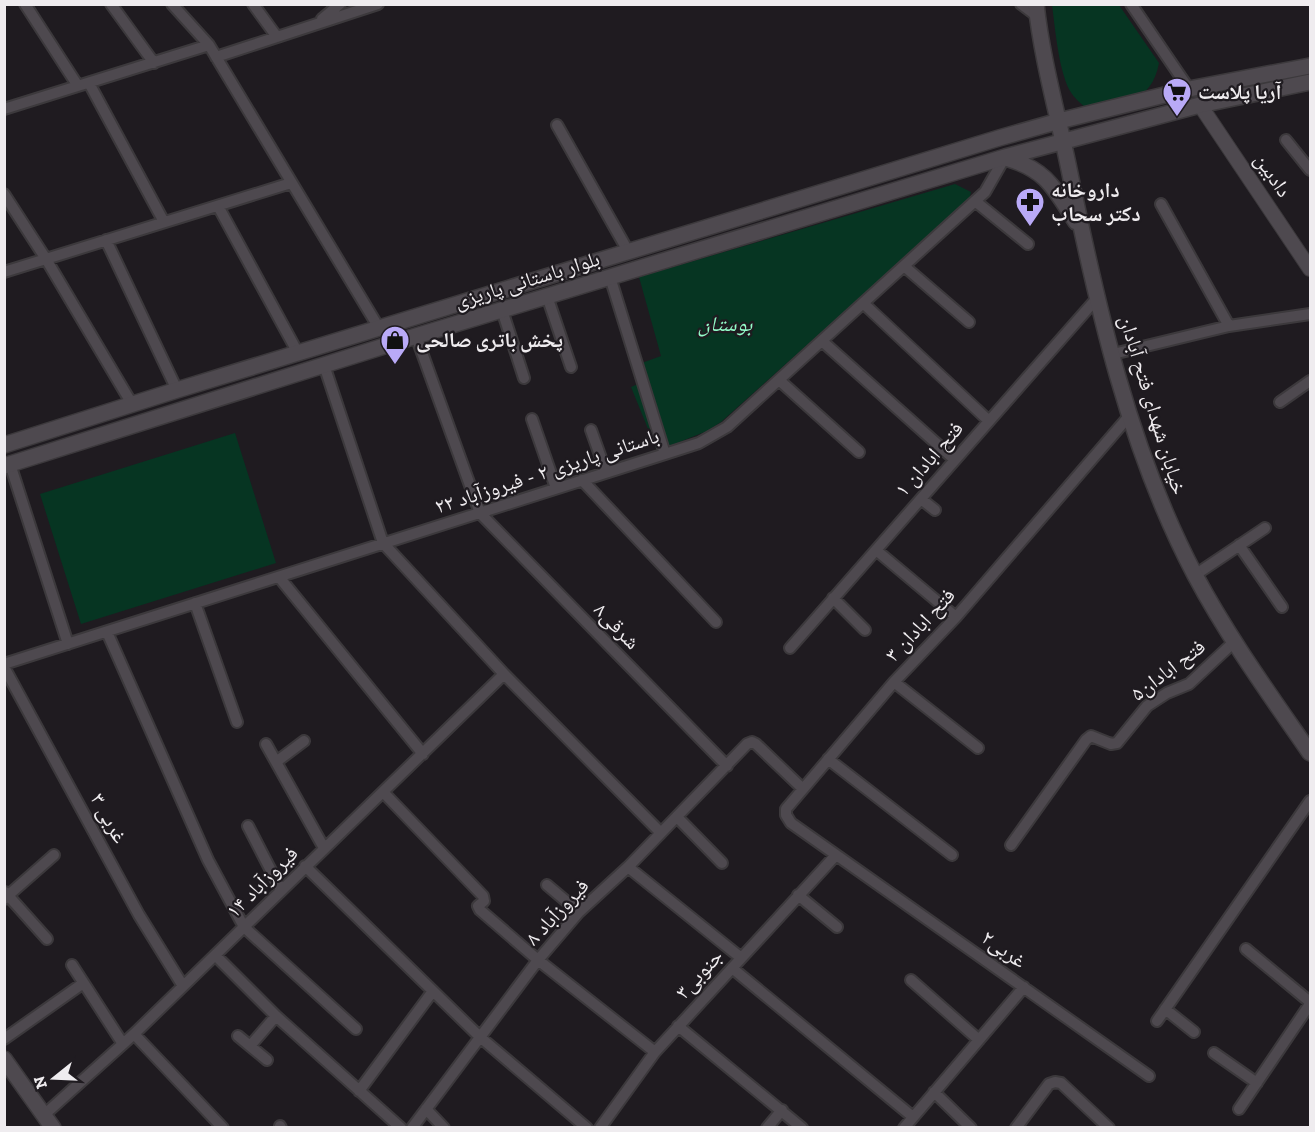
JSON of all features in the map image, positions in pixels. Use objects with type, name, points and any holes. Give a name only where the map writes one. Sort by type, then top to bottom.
[{"type":"main road","name":"خیابان شهدای فتح آبادان","points":[[1036,10],[1098,297],[1130,416],[1165,512],[1195,575],[1234,642],[1310,753]]},
{"type":"main road","name":"بلوار باستانی پاریزی","points":[[5,444],[999,138],[1189,89],[1311,66]]},
{"type":"main road","name":"بلوار باستانی پاریزی","points":[[8,465],[416,336],[1005,157],[1200,105],[1311,82]]},
{"type":"main road","points":[[999,138],[1005,157],[1023,162],[1044,176],[1053,186],[1084,234]]},
{"type":"main road","points":[[4,1059],[49,1121]]},
{"type":"street","points":[[25,4],[83,84],[164,222]]},
{"type":"street","points":[[111,4],[153,63]]},
{"type":"street","points":[[172,4],[210,45],[379,328]]},
{"type":"street","points":[[253,4],[277,37]]},
{"type":"street","points":[[317,23],[340,4]]},
{"type":"street","points":[[216,57],[378,4]]},
{"type":"street","points":[[1021,4],[1036,10]]},
{"type":"street","points":[[1146,4],[1133,8],[1189,89]]},
{"type":"street","points":[[4,109],[210,45]]},
{"type":"street","name":"دادبین","points":[[1200,105],[1311,269]]},
{"type":"street","points":[[557,125],[628,251]]},
{"type":"street","points":[[1286,140],[1311,170]]},
{"type":"street","name":"باستانی پاریزی ۲ - فیروزآباد ۲۲","points":[[4,666],[665,454],[713,436],[727,427],[985,192],[1005,157]]},
{"type":"street","points":[[4,272],[291,183]]},
{"type":"street","points":[[4,194],[46,259],[132,404]]},
{"type":"street","points":[[975,201],[1028,244]]},
{"type":"street","points":[[1161,204],[1229,327]]},
{"type":"street","points":[[218,206],[298,353]]},
{"type":"street","points":[[106,240],[177,390]]},
{"type":"street","points":[[904,266],[969,322]]},
{"type":"street","points":[[610,277],[665,454]]},
{"type":"street","points":[[548,296],[571,367]]},
{"type":"street","name":"فتح ابادان ۱","points":[[790,648],[1098,297]]},
{"type":"street","points":[[863,303],[989,421]]},
{"type":"street","points":[[502,310],[524,378]]},
{"type":"street","points":[[1113,354],[1229,327],[1311,314]]},
{"type":"street","points":[[416,336],[480,513]]},
{"type":"street","points":[[822,341],[955,460]]},
{"type":"street","points":[[324,365],[383,543],[504,674],[661,833]]},
{"type":"street","points":[[779,380],[859,452]]},
{"type":"street","points":[[1280,402],[1311,381]]},
{"type":"street","name":"فتح ابادان ۳","points":[[836,855],[791,823],[786,815],[786,808],[894,682],[956,616],[1130,416]]},
{"type":"street","points":[[532,418],[556,488]]},
{"type":"street","points":[[591,430],[606,472]]},
{"type":"street","points":[[8,465],[68,644]]},
{"type":"street","points":[[582,480],[716,622]]},
{"type":"street","points":[[921,499],[935,510]]},
{"type":"street","name":"شرقی۸","points":[[480,513],[727,766]]},
{"type":"street","points":[[1195,575],[1265,528]]},
{"type":"street","points":[[1239,545],[1282,607]]},
{"type":"street","points":[[876,550],[956,616]]},
{"type":"street","points":[[279,577],[423,754]]},
{"type":"street","points":[[833,598],[865,630]]},
{"type":"street","points":[[195,603],[237,722]]},
{"type":"street","points":[[107,632],[208,860],[244,927],[356,1029]]},
{"type":"street","name":"فتح ابادان۵","points":[[1011,845],[1086,740],[1091,736],[1111,744],[1117,743],[1147,706],[1167,693],[1189,684],[1234,642]]},
{"type":"street","name":"غربی ۳","points":[[4,666],[139,915],[183,986]]},
{"type":"street","name":"فیروزآباد ۱۴","points":[[49,1121],[123,1044],[504,674]]},
{"type":"street","points":[[894,682],[978,748]]},
{"type":"street","points":[[276,762],[304,741]]},
{"type":"street","name":"فیروزآباد ۸","points":[[412,1128],[538,960],[579,912],[628,867],[747,744],[752,742],[802,789]]},
{"type":"street","points":[[267,744],[324,848]]},
{"type":"street","points":[[828,759],[952,855]]},
{"type":"street","points":[[384,793],[483,896],[484,901],[478,906],[480,910],[538,960],[655,1052]]},
{"type":"street","points":[[1157,1021],[1311,801]]},
{"type":"street","points":[[677,817],[722,863]]},
{"type":"street","points":[[248,826],[281,890]]},
{"type":"street","points":[[47,939],[6,895],[54,855]]},
{"type":"street","name":"جنوبی۳","points":[[604,1126],[655,1052],[836,855]]},
{"type":"street","name":"غربی۲","points":[[836,855],[1149,1076]]},
{"type":"street","points":[[306,866],[480,1037],[587,1128]]},
{"type":"street","points":[[628,867],[740,957]]},
{"type":"street","points":[[547,885],[579,912]]},
{"type":"street","points":[[798,895],[837,927]]},
{"type":"street","points":[[1239,1109],[1311,1003],[1246,949]]},
{"type":"street","points":[[215,955],[276,1016],[401,1128]]},
{"type":"street","points":[[72,965],[82,984],[123,1044]]},
{"type":"street","points":[[732,968],[913,1117]]},
{"type":"street","points":[[910,980],[979,1040]]},
{"type":"street","points":[[4,1039],[82,984]]},
{"type":"street","points":[[904,1128],[1024,987]]},
{"type":"street","points":[[359,1091],[433,991]]},
{"type":"street","points":[[1165,1009],[1194,1032]]},
{"type":"street","points":[[250,1046],[276,1016]]},
{"type":"street","points":[[678,1026],[802,1128]]},
{"type":"street","points":[[134,1034],[223,1128]]},
{"type":"street","points":[[238,1036],[267,1060]]},
{"type":"street","points":[[1214,1053],[1257,1083]]},
{"type":"street","points":[[1016,1128],[1049,1083],[1055,1082],[1061,1083],[1109,1128]]},
{"type":"street","points":[[934,1092],[971,1128]]},
{"type":"street","points":[[426,1109],[444,1128]]},
{"type":"street","points":[[767,1128],[782,1110]]},
{"type":"green space","points":[[1052,5],[1119,5],[1159,63],[1149,87],[1142,94],[1124,103],[1089,111],[1072,94],[1064,76]]},
{"type":"green space","name":"بوستان","points":[[955,184],[971,192],[969,200],[721,422],[707,431],[657,451],[631,387],[645,381],[639,364],[661,356],[639,277]]},
{"type":"green space","points":[[235,433],[276,563],[81,624],[40,494]]},
{"type":"place","name":"آریا پلاست","points":[[1177,118]]},
{"type":"place","name":"داروخانه دکتر سحاب","points":[[1030,228]]},
{"type":"place","name":"پخش باتری صالحی","points":[[395,366]]}]
